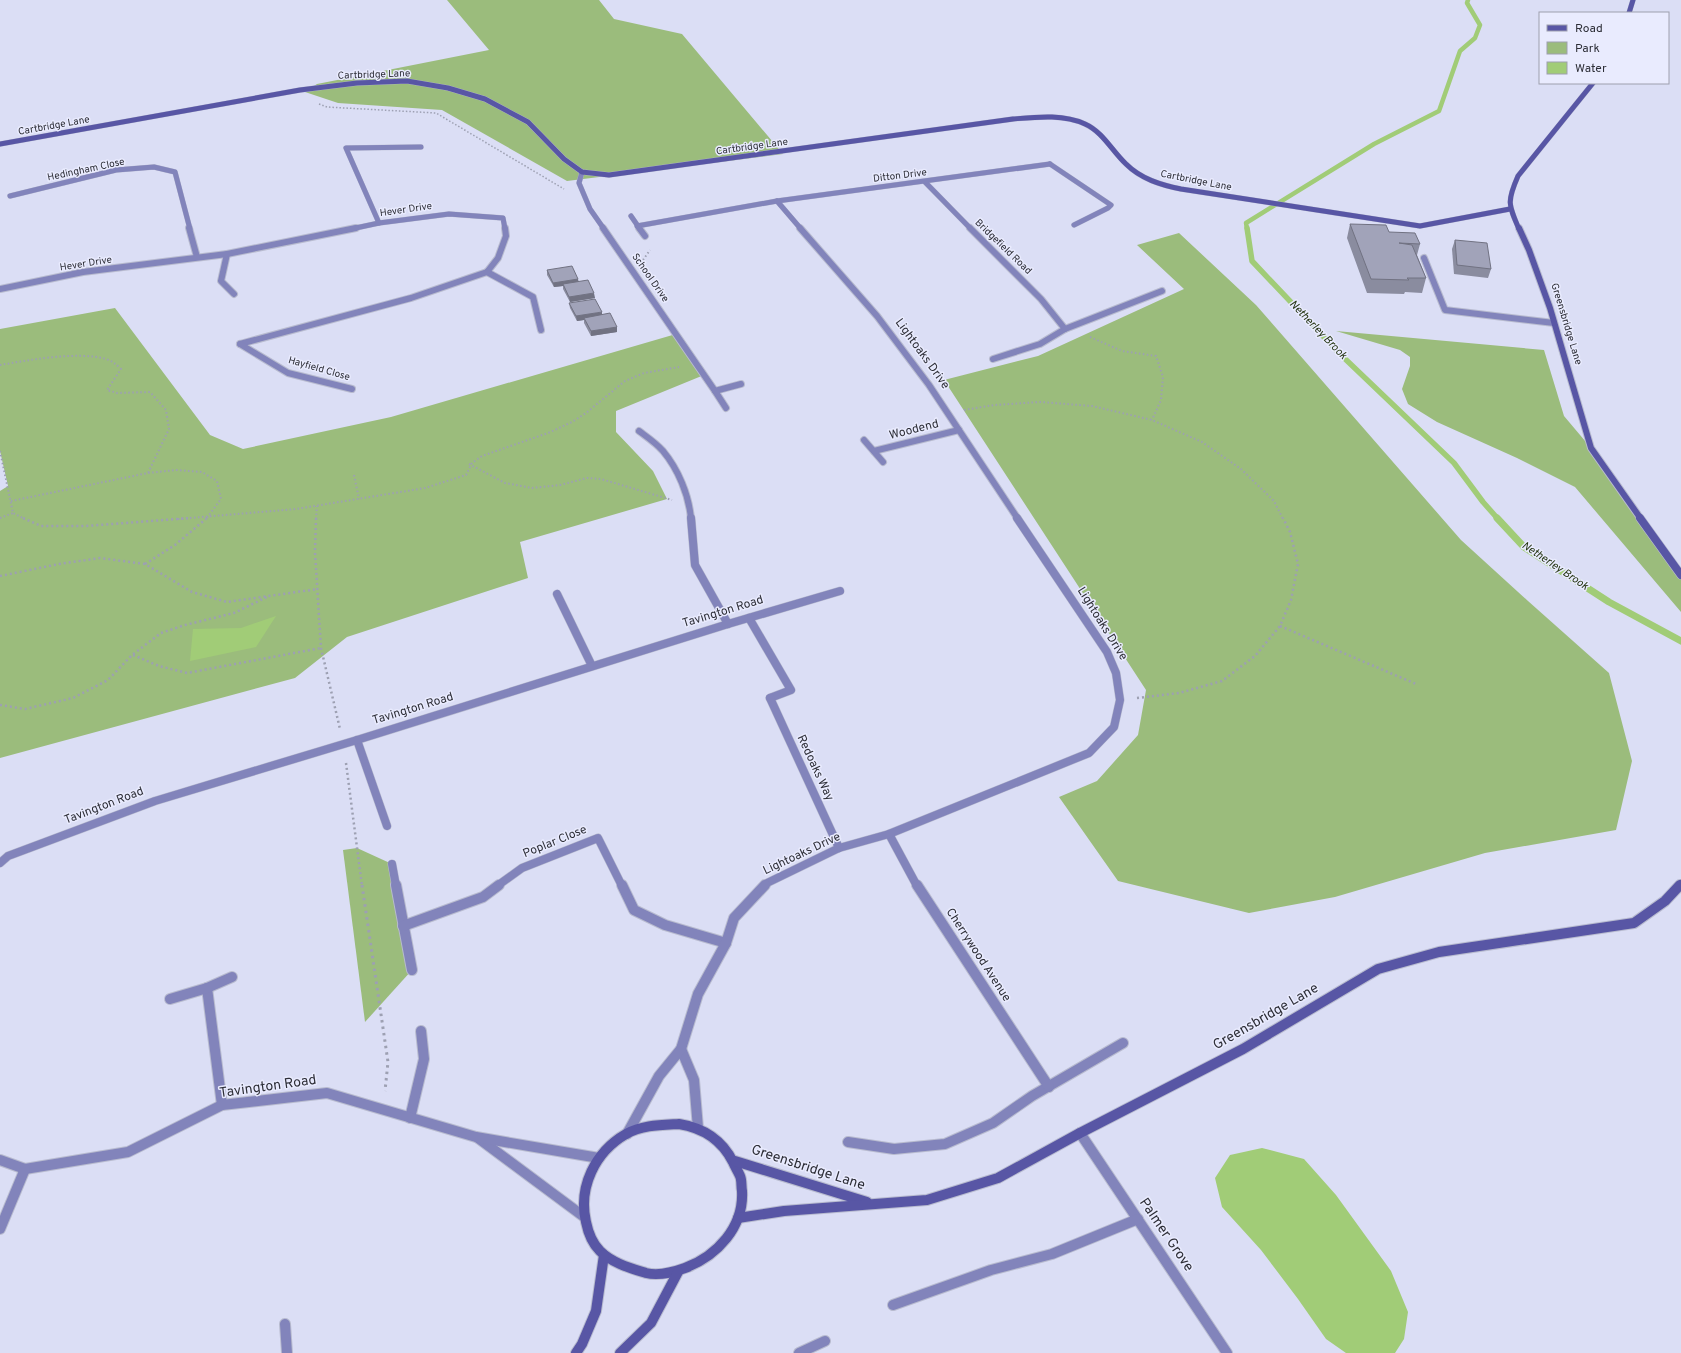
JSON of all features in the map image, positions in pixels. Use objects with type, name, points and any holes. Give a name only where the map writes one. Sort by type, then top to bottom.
[{"type":"street","points":[[1629,12],[1633,0]]},
{"type":"street","name":"Cartbridge Lane","points":[[0,144],[300,90],[357,83],[407,81],[448,88],[485,99],[528,122],[564,159],[582,172],[609,176],[1012,119],[1045,117],[1068,119],[1094,129],[1137,174],[1164,186],[1420,226],[1510,209]]},
{"type":"street","points":[[1510,209],[1510,194],[1518,176],[1592,84]]},
{"type":"street","points":[[380,223],[346,148],[421,148]]},
{"type":"street","name":"Ditton Drive","points":[[637,226],[776,201],[1050,164],[1111,205],[1108,208],[1074,225]]},
{"type":"street","name":"Hedingham Close","points":[[10,196],[116,170],[154,167],[175,172],[197,257]]},
{"type":"street","name":"School Drive","points":[[582,172],[579,183],[590,209],[726,408]]},
{"type":"street","name":"Bridgefield Road","points":[[925,182],[988,248],[1036,294],[1065,329]]},
{"type":"street","name":"Lightoaks Drive","points":[[627,1134],[659,1076],[681,1049],[698,994],[726,943],[734,918],[767,883],[839,848],[889,834],[1089,753],[1114,727],[1120,700],[1116,673],[1107,652],[929,385],[877,316],[776,201]]},
{"type":"street","name":"Greensbridge Lane","points":[[1510,209],[1529,250],[1554,323],[1591,448],[1681,575]]},
{"type":"street","name":"Hever Drive","points":[[0,289],[83,272],[227,254],[380,223],[448,214],[503,218],[506,236],[498,258],[487,272]]},
{"type":"street","points":[[631,216],[645,236]]},
{"type":"street","points":[[227,254],[221,281],[234,294]]},
{"type":"street","points":[[1424,258],[1445,310],[1554,323]]},
{"type":"street","points":[[487,272],[533,297],[541,330]]},
{"type":"street","name":"Hayfield Close","points":[[352,389],[288,373],[240,344],[411,298],[487,272]]},
{"type":"street","points":[[993,359],[1040,344],[1065,329],[1162,291]]},
{"type":"street","points":[[715,391],[741,384]]},
{"type":"street","name":"Woodend","points":[[874,451],[959,430]]},
{"type":"street","points":[[639,431],[662,450],[678,474],[688,504],[695,565],[728,624]]},
{"type":"street","points":[[864,440],[883,462]]},
{"type":"street","name":"Tavington Road","points":[[0,864],[8,856],[155,801],[357,740],[728,624],[840,591]]},
{"type":"street","points":[[557,594],[592,666]]},
{"type":"street","name":"Redoaks Way","points":[[749,618],[791,690],[770,698],[839,848]]},
{"type":"street","points":[[357,740],[387,826]]},
{"type":"street","name":"Cherrywood Avenue","points":[[889,834],[915,883],[1049,1087]]},
{"type":"street","name":"Poplar Close","points":[[403,926],[483,897],[522,868],[598,838],[634,910],[665,925],[726,943]]},
{"type":"street","points":[[392,864],[412,970]]},
{"type":"street","name":"Greensbridge Lane","points":[[738,1218],[784,1211],[927,1200],[998,1178],[1080,1133],[1243,1049],[1378,969],[1439,952],[1634,924],[1665,901],[1681,884]]},
{"type":"street","points":[[170,999],[207,988],[232,977]]},
{"type":"street","points":[[207,988],[222,1105]]},
{"type":"street","points":[[410,1118],[424,1060],[421,1032]]},
{"type":"street","points":[[848,1142],[894,1149],[945,1144],[992,1123],[1123,1043]]},
{"type":"street","points":[[681,1049],[694,1080],[698,1128]]},
{"type":"street","name":"Tavington Road","points":[[0,1160],[25,1169],[128,1152],[222,1105],[327,1093],[476,1137],[599,1158]]},
{"type":"street","points":[[679,1124],[698,1128],[720,1142],[735,1161],[741,1175],[743,1194],[738,1218],[726,1241],[703,1262],[678,1272],[656,1275],[635,1272],[604,1255],[590,1238],[583,1216],[583,1194],[588,1176],[599,1158],[612,1144],[627,1134],[652,1125],[679,1124]]},
{"type":"street","name":"Palmer Grove","points":[[1080,1133],[1227,1353]]},
{"type":"street","name":"Tavington Road","points":[[476,1137],[583,1216]]},
{"type":"street","name":"Greensbridge Lane","points":[[735,1161],[872,1204]]},
{"type":"street","points":[[0,1229],[25,1169]]},
{"type":"street","points":[[893,1305],[990,1270],[1052,1254],[1138,1219]]},
{"type":"street","points":[[576,1353],[582,1344],[596,1311],[604,1255]]},
{"type":"street","points":[[620,1353],[651,1323],[678,1272]]},
{"type":"street","points":[[284,1324],[287,1353]]},
{"type":"street","points":[[799,1353],[826,1341]]},
{"type":"path","points":[[327,106],[436,113],[570,192],[584,196]]},
{"type":"path","points":[[1076,325],[1092,339],[1122,351],[1156,356],[1164,377],[1161,400],[1152,420]]},
{"type":"path","points":[[0,365],[69,357],[97,357],[114,362],[121,369],[107,390],[118,393],[150,392],[166,410],[169,429],[148,473]]},
{"type":"path","points":[[0,518],[13,513],[41,526],[86,526],[296,509],[432,486],[466,475],[469,464],[480,456],[505,446],[539,436],[573,422],[625,381],[642,374],[696,363]]},
{"type":"path","points":[[947,413],[994,405],[1042,402],[1092,406],[1152,420],[1202,442],[1241,469],[1274,501],[1290,532],[1298,564],[1291,600],[1280,626],[1255,656],[1222,681],[1179,693],[1120,700]]},
{"type":"path","points":[[0,451],[13,513]]},
{"type":"path","points":[[469,464],[505,483],[526,487],[532,488],[560,485],[587,478],[601,479],[688,504]]},
{"type":"path","points":[[11,501],[148,473],[176,470],[202,472],[216,481],[221,499],[210,516],[175,545],[145,564]]},
{"type":"path","points":[[354,475],[359,498]]},
{"type":"path","points":[[317,506],[315,552],[321,648],[344,744],[354,834],[388,1062],[382,1109]]},
{"type":"path","points":[[0,576],[59,564],[100,558],[145,564],[192,592],[227,602],[318,589]]},
{"type":"path","points":[[0,705],[25,709],[73,698],[108,680],[132,655],[161,633],[185,625],[234,613],[271,595]]},
{"type":"path","points":[[1280,626],[1416,684]]},
{"type":"path","points":[[132,655],[159,666],[187,672],[321,648]]},
{"type":"green space","points":[[447,0],[599,0],[614,19],[682,34],[783,154],[567,181],[442,110],[338,103],[305,92],[317,84],[489,50]]},
{"type":"green space","points":[[1179,233],[1256,305],[1461,540],[1609,673],[1632,761],[1616,830],[1485,853],[1335,897],[1249,913],[1118,881],[1059,797],[1097,781],[1138,735],[1146,690],[944,380],[1038,356],[1184,289],[1137,245]]},
{"type":"green space","points":[[115,308],[210,435],[243,449],[391,417],[676,334],[704,375],[616,411],[616,432],[653,471],[667,499],[520,542],[528,578],[347,637],[295,678],[0,758],[0,491],[8,486],[0,451],[0,329]]},
{"type":"green space","points":[[1336,331],[1544,350],[1564,416],[1591,448],[1681,575],[1681,612],[1575,487],[1517,458],[1437,422],[1408,404],[1402,389],[1410,366],[1410,357],[1400,350]]},
{"type":"green space","points":[[357,848],[392,864],[412,970],[365,1022],[343,850]]},
{"type":"water","points":[[276,616],[256,647],[190,661],[193,629],[241,628]]},
{"type":"water","points":[[1262,1148],[1304,1159],[1336,1195],[1391,1271],[1408,1312],[1404,1339],[1395,1353],[1346,1353],[1326,1339],[1261,1250],[1222,1207],[1215,1178],[1230,1155]]},
{"type":"building","points":[[1350,224],[1386,225],[1389,232],[1415,233],[1420,244],[1399,243],[1412,245],[1426,278],[1407,278],[1409,280],[1371,279]]},
{"type":"building","points":[[1455,240],[1487,243],[1491,269],[1457,265]]},
{"type":"building","points":[[572,266],[578,279],[553,283],[547,270]]},
{"type":"building","points":[[588,280],[594,293],[569,297],[563,284]]},
{"type":"building","points":[[595,299],[602,312],[576,316],[569,303]]},
{"type":"building","points":[[610,313],[617,327],[591,331],[584,318]]},
{"type":"waterway","name":"Netherley Brook","points":[[1247,229],[1246,223],[1374,144],[1439,111],[1460,51],[1475,38],[1480,25],[1467,3],[1468,0]]},
{"type":"waterway","name":"Netherley Brook","points":[[1247,228],[1252,261],[1340,354],[1454,463],[1483,502],[1498,519]]},
{"type":"waterway","name":"Netherley Brook","points":[[1497,518],[1524,547],[1609,602],[1681,641]]}]
